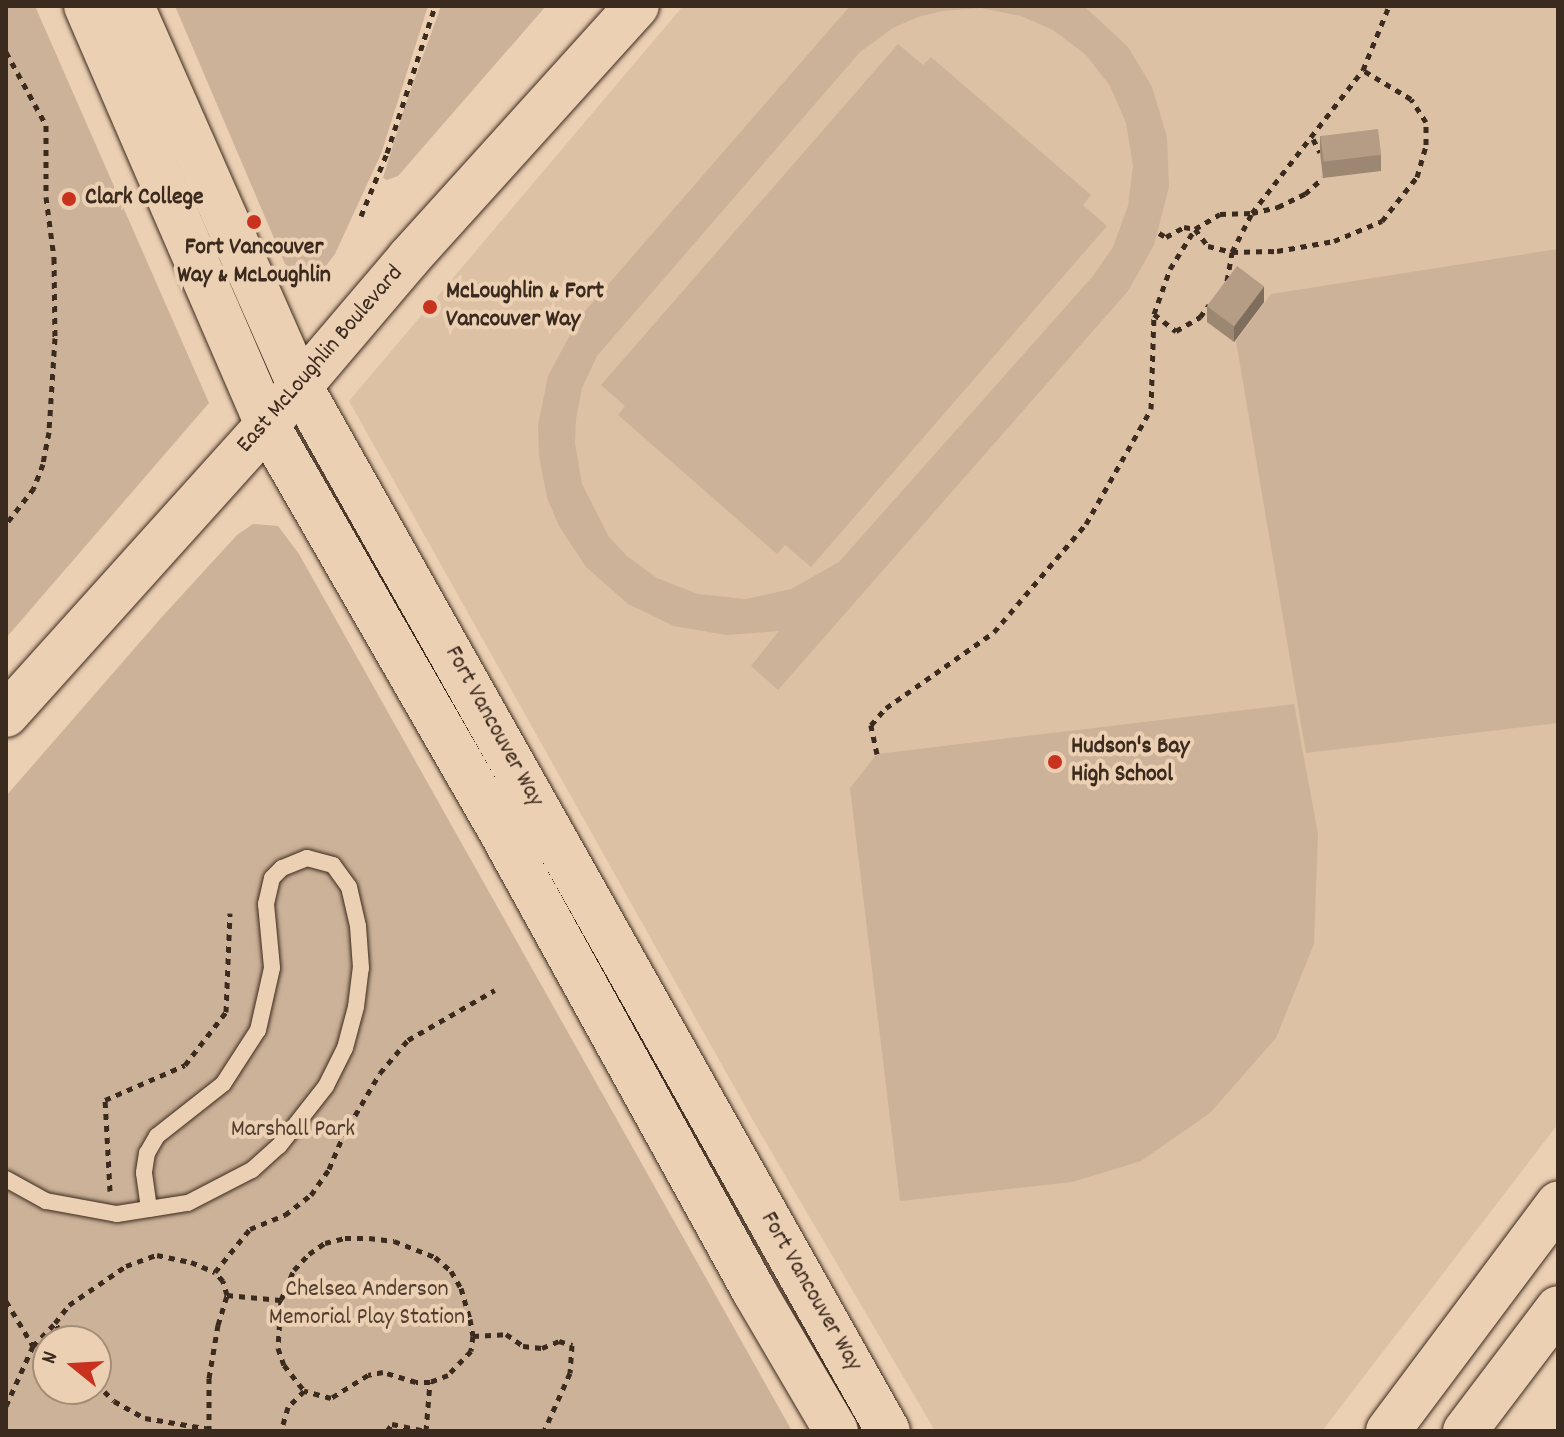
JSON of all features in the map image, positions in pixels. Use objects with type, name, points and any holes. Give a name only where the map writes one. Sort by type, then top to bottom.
[{"type":"street","name":"Fort Vancouver Way","points":[[86,6],[267,425],[507,843],[754,1291],[836,1431]]},
{"type":"street","name":"Fort Vancouver Way","points":[[132,6],[299,384],[888,1431]]},
{"type":"street","name":"East McLoughlin Boulevard","points":[[6,715],[637,6]]},
{"type":"street","points":[[1388,1431],[1558,1204]]},
{"type":"street","points":[[1465,1431],[1558,1308]]},
{"type":"lane","points":[[6,1179],[46,1201],[117,1214],[188,1203],[252,1170],[279,1146],[326,1086],[345,1048],[361,968],[358,926],[349,887],[333,865],[307,858],[293,861],[272,878],[266,904],[272,968],[258,1030],[223,1084],[157,1136],[147,1153],[144,1173],[149,1209]]},
{"type":"path","points":[[361,216],[387,153],[435,6]]},
{"type":"path","points":[[1154,314],[1176,331],[1200,317],[1228,280],[1232,252],[1252,213],[1276,177],[1313,139],[1363,70],[1389,6]]},
{"type":"path","points":[[6,52],[46,125],[46,197],[54,258],[55,338],[49,432],[43,464],[34,488],[6,524]]},
{"type":"path","points":[[1159,233],[1166,237],[1184,227],[1195,229],[1208,246],[1232,252],[1277,251],[1334,241],[1382,221],[1417,177],[1426,145],[1426,122],[1411,99],[1363,70]]},
{"type":"path","points":[[1313,139],[1320,152]]},
{"type":"path","points":[[877,754],[871,725],[886,708],[994,632],[1086,524],[1151,409],[1154,314],[1170,269],[1195,229],[1220,214],[1252,213],[1278,207],[1305,194],[1323,178]]},
{"type":"path","points":[[110,1192],[105,1100],[185,1065],[226,1012],[230,913]]},
{"type":"path","points":[[215,1272],[250,1229],[285,1215],[311,1195],[329,1169],[343,1136],[380,1073],[408,1040],[495,990]]},
{"type":"path","points":[[345,1238],[394,1241],[435,1257],[451,1271],[461,1288],[473,1336],[463,1362],[448,1375],[430,1382],[416,1382],[383,1372],[368,1375],[331,1398],[304,1391],[284,1365],[278,1348],[281,1300],[294,1270],[325,1243],[345,1238]]},
{"type":"path","points":[[55,1323],[69,1305],[97,1284],[126,1266],[157,1255],[191,1262],[215,1272],[223,1281],[227,1295],[218,1325],[209,1378],[210,1430],[145,1418],[112,1399]]},
{"type":"path","points":[[227,1295],[281,1300]]},
{"type":"path","points":[[6,1301],[32,1344]]},
{"type":"path","points":[[473,1336],[506,1334],[523,1346],[542,1348],[559,1341],[572,1345],[570,1373],[544,1431]]},
{"type":"path","points":[[6,1406],[32,1348]]},
{"type":"path","points":[[387,1431],[392,1424],[426,1431],[430,1382]]},
{"type":"path","points":[[281,1431],[288,1407],[304,1391]]},
{"type":"shaded area","name":"Hudson's Bay High School","points":[[683,6],[1558,6],[1558,1124],[1322,1431],[935,1431],[759,1131],[349,401]]},
{"type":"green space","name":"Clark College","points":[[6,6],[35,6],[209,403],[6,638]]},
{"type":"green space","name":"Clark College","points":[[175,6],[428,6],[381,154],[335,254],[319,275],[300,277],[285,264]]},
{"type":"green space","points":[[441,6],[546,6],[398,176],[387,180],[383,178],[404,109]]},
{"type":"green space","points":[[850,6],[1084,6],[1128,47],[1152,87],[1167,137],[1169,187],[1154,245],[1128,291],[778,690],[751,666],[779,631],[726,635],[674,626],[628,604],[586,567],[559,526],[547,498],[539,456],[538,425],[548,376],[579,318]],"holes":[[[981,8],[1021,16],[1053,30],[1086,55],[1110,86],[1126,123],[1133,166],[1128,206],[1113,247],[1093,276],[839,562],[791,589],[746,599],[698,594],[657,578],[627,556],[609,537],[582,484],[575,443],[576,419],[582,388],[597,356],[860,52],[893,28],[942,11]]]},
{"type":"green space","points":[[898,44],[923,65],[931,57],[1091,195],[1083,205],[1107,226],[811,567],[785,545],[777,554],[618,415],[625,406],[601,385]]},
{"type":"green space","points":[[1558,249],[1558,723],[1306,753],[1236,341],[1271,294]]},
{"type":"green space","name":"Marshall Park","points":[[253,524],[278,526],[299,554],[792,1431],[6,1431],[6,796],[237,535]]},
{"type":"green space","points":[[1294,704],[1318,834],[1314,944],[1276,1038],[1210,1113],[1141,1161],[1072,1182],[900,1201],[850,788],[877,754]]},
{"type":"building","points":[[1378,129],[1381,155],[1324,162],[1320,136]]},
{"type":"building","points":[[1237,266],[1264,286],[1234,326],[1207,306]]},
{"type":"place","name":"Clark College","points":[[69,199]]},
{"type":"place","name":"Fort Vancouver Way & McLoughlin","points":[[254,222]]},
{"type":"place","name":"McLoughlin & Fort Vancouver Way","points":[[430,307]]},
{"type":"place","name":"Hudson's Bay High School","points":[[1055,762]]},
{"type":"park label","name":"Chelsea Anderson Memorial Play Station","points":[[367,1305]]}]
